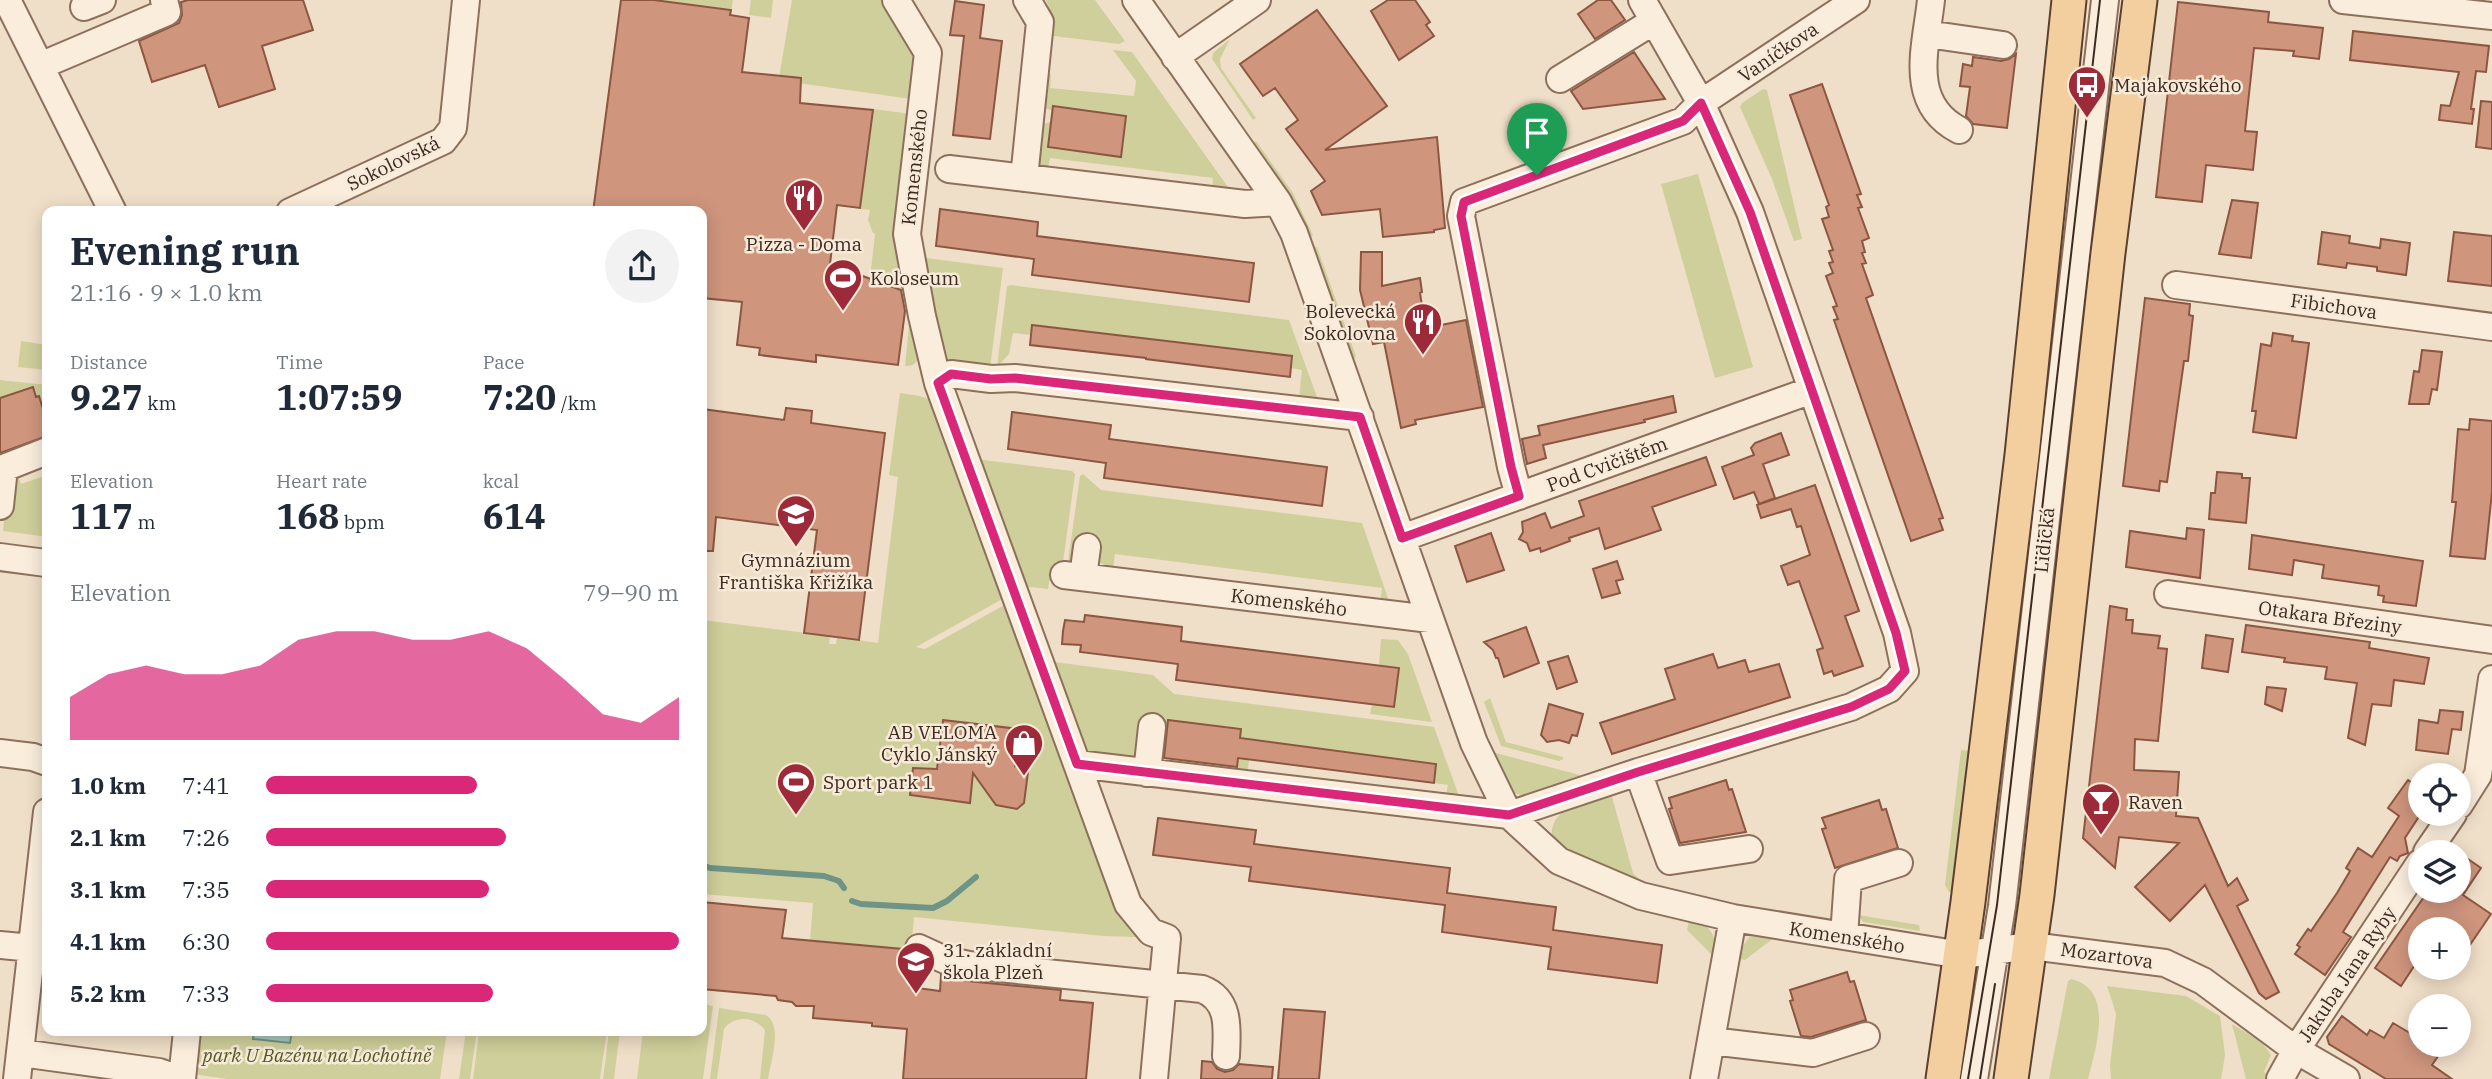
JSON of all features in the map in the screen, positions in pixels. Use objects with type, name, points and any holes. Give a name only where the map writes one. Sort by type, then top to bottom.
[{"type":"main road","name":"Lidická","points":[[1943,1079],[1961,955],[2022,455],[2069,0]]},
{"type":"main road","name":"Lidická","points":[[2011,1079],[2031,946],[2108,253],[2140,0]]},
{"type":"street","points":[[7,0],[110,206]]},
{"type":"street","points":[[40,66],[167,12],[164,0]]},
{"type":"street","name":"Sokolovská","points":[[303,206],[443,141],[453,128],[466,0]]},
{"type":"street","name":"Komenského","points":[[896,0],[928,53],[907,234],[938,383],[1128,904],[1151,932],[1167,938],[1164,985]]},
{"type":"street","points":[[1024,178],[1040,22],[1027,0]]},
{"type":"street","name":"Komenského","points":[[1136,0],[1278,202],[1294,233],[1474,743],[1509,815],[1559,861],[1641,896],[1732,918],[1961,955]]},
{"type":"street","points":[[1175,57],[1257,0]]},
{"type":"street","name":"Vaníčkova","points":[[1519,496],[1461,216],[1464,202],[1683,121],[1701,103],[1856,0]]},
{"type":"street","points":[[1931,0],[1922,79],[1943,122],[1959,130]]},
{"type":"street","name":"Lidická","points":[[1974,1079],[1995,951],[2020,752],[2105,0]]},
{"type":"street","points":[[2343,0],[2492,16]]},
{"type":"street","points":[[1077,764],[1509,815],[1638,772],[1851,707],[1889,689],[1905,671],[1896,633],[1750,212],[1701,103],[1648,10],[1560,79]]},
{"type":"street","points":[[1927,34],[2003,45]]},
{"type":"street","name":"Komenského","points":[[949,169],[1245,204],[1278,202]]},
{"type":"street","name":"Fibichova","points":[[2176,285],[2492,327]]},
{"type":"street","points":[[938,383],[951,374],[991,379],[1015,378],[1360,417]]},
{"type":"street","name":"Pod Cvičištěm","points":[[1402,538],[1811,390]]},
{"type":"street","points":[[0,506],[5,468],[42,453]]},
{"type":"street","name":"Komenského","points":[[1087,547],[1074,576],[1430,619]]},
{"type":"street","points":[[0,557],[42,566]]},
{"type":"street","name":"Otakara Březiny","points":[[2168,594],[2492,639]]},
{"type":"street","points":[[2471,787],[2479,775],[2492,690]]},
{"type":"street","points":[[1147,773],[1152,727]]},
{"type":"street","points":[[0,753],[42,760]]},
{"type":"street","points":[[1638,772],[1670,861],[1749,849]]},
{"type":"street","points":[[42,857],[19,1066],[159,1072],[181,1079],[186,1036]]},
{"type":"street","points":[[1844,936],[1849,880],[1899,863]]},
{"type":"street","name":"Jakuba Jana Ryby","points":[[2280,1079],[2296,1049],[2408,881]]},
{"type":"street","points":[[1704,1079],[1732,918]]},
{"type":"street","points":[[0,945],[32,948]]},
{"type":"street","name":"Mozartova","points":[[1961,955],[2031,946],[2155,961],[2174,966],[2203,981],[2296,1049],[2346,1079]]},
{"type":"street","points":[[919,948],[945,960],[968,965],[1202,989],[1217,997],[1222,1006],[1227,1028],[1226,1056]]},
{"type":"street","points":[[1154,1079],[1164,985]]},
{"type":"street","points":[[1711,1041],[1813,1053],[1866,1036]]},
{"type":"green space","points":[[626,0],[733,0],[731,13]]},
{"type":"green space","points":[[751,0],[773,0],[771,18],[749,15]]},
{"type":"green space","points":[[792,0],[890,0],[916,47],[911,99],[779,78]]},
{"type":"green space","points":[[1046,0],[1095,0],[1125,41],[1119,44],[1045,35],[1055,24]]},
{"type":"green space","points":[[1230,39],[1220,59],[1221,68],[1256,118],[1253,120],[1212,59],[1213,53]]},
{"type":"green space","points":[[1113,50],[1132,52],[1230,190],[1212,193],[1213,178],[1050,158],[1047,172],[1038,169],[1037,125],[1051,122],[1048,147],[1121,156],[1126,116],[1054,106],[1053,111],[1042,107],[1045,77],[1051,74],[1050,88],[1134,96],[1136,81]]},
{"type":"green space","points":[[1763,89],[1767,90],[1802,239],[1794,241],[1772,179],[1740,107]]},
{"type":"green space","points":[[873,109],[911,114],[920,355],[915,363],[908,366],[905,366],[910,316],[908,292],[870,278],[875,234],[868,220],[870,210],[860,209]]},
{"type":"green space","points":[[1256,141],[1293,193],[1313,235],[1310,239],[1293,203],[1253,143]]},
{"type":"green space","points":[[1698,174],[1753,367],[1715,378],[1661,184]]},
{"type":"green space","points":[[1313,246],[1317,247],[1356,356],[1354,360]]},
{"type":"green space","points":[[918,257],[1003,268],[990,368],[944,363]]},
{"type":"green space","points":[[1007,286],[1289,320],[1317,397],[1299,399],[1302,370],[1291,368],[1292,356],[1033,325],[1031,335],[1013,333],[1009,354],[997,367]]},
{"type":"green space","points":[[21,341],[42,344],[42,369],[18,367]]},
{"type":"green space","points":[[0,380],[42,384],[42,406],[32,387],[0,398]]},
{"type":"green space","points":[[900,393],[934,401],[1006,597],[916,647],[925,649],[1008,603],[1110,854],[1167,938],[1103,936],[914,917],[911,950],[810,941],[813,903],[707,894],[707,621],[830,636],[829,644],[836,644],[837,637],[878,643],[898,477],[889,475]]},
{"type":"green space","points":[[975,459],[1072,471],[1075,474],[1062,570],[1051,569],[1048,589],[1020,586]]},
{"type":"green space","points":[[16,470],[21,484],[42,477],[42,536],[3,531],[8,483]]},
{"type":"green space","points":[[1083,474],[1101,490],[1362,523],[1389,601],[1380,603],[1382,588],[1115,554],[1113,569],[1079,553],[1067,569],[1080,476]]},
{"type":"green space","points":[[1381,639],[1398,640],[1408,654],[1432,722],[1370,714],[1372,704],[1394,707],[1399,668],[1379,665]]},
{"type":"green space","points":[[1047,661],[1153,675],[1174,694],[1434,727],[1460,799],[1445,801],[1448,785],[1434,783],[1436,764],[1265,741],[1250,754],[1247,775],[1079,753]]},
{"type":"green space","points":[[1490,698],[1506,742],[1563,759],[1559,761],[1501,746],[1484,702]]},
{"type":"green space","points":[[1961,750],[1971,751],[1952,893],[1945,885]]},
{"type":"green space","points":[[1492,752],[1595,779],[1531,798],[1514,793],[1503,778]]},
{"type":"green space","points":[[1611,793],[1633,873],[1642,882],[1619,877],[1581,861],[1552,839],[1552,828],[1562,812]]},
{"type":"green space","points":[[1858,915],[1919,925],[1920,931],[1863,922]]},
{"type":"green space","points":[[1690,916],[1702,922],[1710,931],[1717,955],[1711,954],[1687,930]]},
{"type":"green space","points":[[1752,933],[1775,937],[1745,960],[1740,959],[1741,949]]},
{"type":"green space","points":[[2071,979],[2085,985],[2094,995],[2098,1007],[2095,1053],[2088,1079],[2049,1079],[2068,981]]},
{"type":"green space","points":[[2107,986],[2186,996],[2220,1016],[2225,1055],[2221,1079],[2111,1079],[2116,1014]]},
{"type":"green space","points":[[707,1005],[713,1006],[703,1079],[637,1079],[642,1036],[707,1036]]},
{"type":"green space","points":[[719,1008],[766,1015],[771,1020],[775,1035],[768,1079],[760,1079],[765,1030],[755,1022],[738,1019],[724,1029],[717,1079],[710,1079]]},
{"type":"green space","points":[[2232,1024],[2268,1050],[2271,1055],[2264,1072],[2269,1076],[2267,1079],[2246,1079]]},
{"type":"green space","name":"park U Bazénu na Lochotíně","points":[[193,1036],[446,1036],[440,1079],[228,1079],[192,1074]]},
{"type":"green space","points":[[465,1036],[476,1036],[470,1079],[459,1079]]},
{"type":"green space","points":[[478,1036],[606,1036],[600,1079],[473,1079]]},
{"type":"green space","points":[[608,1036],[619,1036],[614,1079],[603,1079]]},
{"type":"shaded area","points":[[253,1036],[291,1036],[290,1043],[253,1039]]},
{"type":"building","points":[[303,0],[313,30],[262,46],[275,89],[219,107],[205,65],[152,82],[139,41],[179,23],[182,15],[181,2]]},
{"type":"building","points":[[621,0],[654,0],[731,10],[730,15],[749,18],[742,72],[801,78],[800,103],[873,110],[860,208],[837,205],[830,264],[901,290],[905,311],[898,365],[816,355],[816,362],[759,355],[760,348],[737,345],[742,302],[707,298],[707,206],[594,206]]},
{"type":"building","points":[[1388,0],[1415,0],[1430,22],[1426,25],[1434,36],[1399,60],[1371,11]]},
{"type":"building","points":[[1598,0],[1611,0],[1625,20],[1595,39],[1578,14]]},
{"type":"building","points":[[955,1],[984,5],[980,38],[1002,41],[990,139],[953,135],[964,36],[950,35]]},
{"type":"building","points":[[2178,2],[2269,12],[2268,22],[2323,28],[2319,59],[2293,56],[2294,51],[2254,48],[2245,131],[2257,132],[2253,170],[2206,165],[2202,202],[2156,197]]},
{"type":"building","points":[[1317,10],[1387,106],[1325,150],[1437,137],[1445,228],[1434,232],[1383,237],[1380,209],[1322,215],[1311,191],[1325,181],[1286,129],[1298,120],[1275,88],[1263,96],[1240,64]]},
{"type":"building","points":[[2353,31],[2489,46],[2486,72],[2476,71],[2471,109],[2474,109],[2472,124],[2439,120],[2441,105],[2450,106],[2459,72],[2350,60]]},
{"type":"building","points":[[1634,52],[1665,99],[1583,109],[1571,91]]},
{"type":"building","points":[[2016,54],[2007,128],[1973,124],[1966,116],[1970,87],[1960,86],[1963,64],[1972,66],[1973,57],[2001,61]]},
{"type":"building","points":[[1822,84],[1861,194],[1857,195],[1862,207],[1858,208],[1869,238],[1862,241],[1865,252],[1862,253],[1866,263],[1862,264],[1873,295],[1866,298],[1943,518],[1939,519],[1943,530],[1911,541],[1834,320],[1838,319],[1833,307],[1837,306],[1826,276],[1833,273],[1829,263],[1833,262],[1829,251],[1833,250],[1822,219],[1829,217],[1826,207],[1829,205],[1790,95]]},
{"type":"building","points":[[2481,101],[2492,102],[2492,149],[2476,147]]},
{"type":"building","points":[[1053,106],[1126,116],[1121,157],[1048,147]]},
{"type":"building","points":[[2232,200],[2258,203],[2251,258],[2219,254]]},
{"type":"building","points":[[940,209],[1038,222],[1037,236],[1254,263],[1249,302],[1032,275],[1034,259],[936,246]]},
{"type":"building","points":[[2322,232],[2350,236],[2349,243],[2380,248],[2381,239],[2410,243],[2406,275],[2347,263],[2346,268],[2318,264]]},
{"type":"building","points":[[2454,232],[2492,236],[2492,286],[2448,281]]},
{"type":"building","points":[[1361,252],[1382,252],[1382,286],[1420,278],[1425,325],[1435,323],[1436,326],[1466,320],[1483,407],[1415,420],[1416,424],[1401,428],[1384,342],[1373,344],[1360,290]]},
{"type":"building","points":[[2145,298],[2190,304],[2189,315],[2193,316],[2167,482],[2160,481],[2159,491],[2123,486]]},
{"type":"building","points":[[1032,325],[1292,356],[1290,377],[1030,345]]},
{"type":"building","points":[[2273,333],[2293,336],[2292,341],[2309,343],[2296,438],[2253,432],[2256,411],[2252,411],[2261,344],[2271,346]]},
{"type":"building","points":[[2422,350],[2442,352],[2437,390],[2432,389],[2429,404],[2409,404],[2414,371],[2419,372]]},
{"type":"building","points":[[33,387],[42,406],[42,438],[0,453],[0,398]]},
{"type":"building","points":[[1673,396],[1676,412],[1644,420],[1645,422],[1543,445],[1546,458],[1527,464],[1522,439],[1540,435],[1538,426]]},
{"type":"building","points":[[786,408],[812,411],[811,423],[885,433],[859,640],[804,633],[817,530],[716,517],[713,551],[707,551],[707,410],[784,420]]},
{"type":"building","points":[[1012,412],[1111,425],[1109,439],[1327,467],[1322,506],[1104,478],[1106,463],[1008,449]]},
{"type":"building","points":[[2470,419],[2492,421],[2492,492],[2485,559],[2450,556],[2456,502],[2452,502],[2458,429],[2469,430]]},
{"type":"building","points":[[1781,433],[1789,455],[1763,464],[1775,498],[1759,504],[1754,492],[1734,499],[1722,467],[1754,455],[1751,448],[1755,443]]},
{"type":"building","points":[[1706,457],[1716,485],[1652,507],[1661,530],[1605,549],[1599,528],[1569,538],[1570,541],[1541,552],[1540,548],[1530,551],[1527,543],[1519,539],[1523,532],[1522,522],[1545,513],[1551,528],[1584,516],[1579,501]]},
{"type":"building","points":[[2217,472],[2242,474],[2242,478],[2250,478],[2246,523],[2209,519],[2211,493],[2215,493]]},
{"type":"building","points":[[1815,485],[1859,611],[1845,616],[1863,666],[1834,676],[1832,671],[1824,674],[1817,650],[1823,648],[1799,581],[1788,585],[1781,566],[1810,555],[1801,526],[1797,527],[1791,509],[1761,518],[1757,505]]},
{"type":"building","points":[[2187,528],[2204,530],[2200,578],[2126,567],[2130,531],[2186,539]]},
{"type":"building","points":[[1491,533],[1504,570],[1467,582],[1455,546]]},
{"type":"building","points":[[2252,535],[2423,561],[2416,606],[2383,602],[2384,596],[2378,595],[2379,586],[2322,578],[2324,565],[2294,560],[2292,575],[2249,569]]},
{"type":"building","points":[[1617,561],[1623,579],[1616,581],[1620,593],[1602,598],[1593,569]]},
{"type":"building","points":[[2110,606],[2127,609],[2126,620],[2133,620],[2132,633],[2160,636],[2158,648],[2167,649],[2158,741],[2135,739],[2134,770],[2179,772],[2176,816],[2198,818],[2228,886],[2237,878],[2248,900],[2237,906],[2279,992],[2266,999],[2259,993],[2205,885],[2170,921],[2135,887],[2179,843],[2119,837],[2115,868],[2083,838]]},
{"type":"building","points":[[1085,615],[1182,627],[1181,641],[1399,668],[1394,707],[1176,680],[1178,664],[1080,652],[1081,645],[1062,644],[1065,620],[1084,622]]},
{"type":"building","points":[[2246,625],[2370,642],[2369,648],[2429,658],[2424,684],[2394,680],[2391,706],[2372,704],[2365,745],[2348,738],[2357,683],[2325,679],[2327,667],[2284,662],[2285,658],[2242,652]]},
{"type":"building","points":[[1526,627],[1539,663],[1504,677],[1498,658],[1484,642]]},
{"type":"building","points":[[2206,635],[2233,639],[2228,672],[2202,668]]},
{"type":"building","points":[[1713,654],[1718,668],[1745,660],[1749,672],[1779,664],[1790,697],[1612,754],[1600,723],[1675,699],[1665,669]]},
{"type":"building","points":[[1568,656],[1577,682],[1557,689],[1548,662]]},
{"type":"building","points":[[2267,687],[2286,689],[2282,711],[2265,704]]},
{"type":"building","points":[[1549,704],[1583,714],[1577,736],[1572,735],[1569,743],[1559,740],[1547,742],[1541,735]]},
{"type":"building","points":[[2440,710],[2463,712],[2461,730],[2452,729],[2448,754],[2416,750],[2419,720],[2438,723]]},
{"type":"building","points":[[943,720],[1019,729],[1015,766],[1024,767],[1028,772],[1024,803],[1017,809],[996,805],[973,773],[970,803],[910,795],[913,768],[937,769]]},
{"type":"building","points":[[1168,720],[1241,729],[1240,738],[1436,764],[1434,783],[1238,758],[1237,767],[1164,758]]},
{"type":"building","points":[[1726,780],[1729,790],[1732,789],[1746,832],[1680,843],[1669,809],[1672,808],[1669,798]]},
{"type":"building","points":[[2408,780],[2408,826],[2413,826],[2405,838],[2408,853],[2400,856],[2397,861],[2390,857],[2343,932],[2351,937],[2325,975],[2295,954],[2300,947],[2297,945],[2308,929],[2311,931],[2337,893],[2350,871],[2346,868],[2358,848],[2372,857],[2399,816],[2388,808]]},
{"type":"building","points":[[1879,800],[1882,810],[1886,809],[1898,848],[1835,868],[1822,829],[1826,828],[1822,818]]},
{"type":"building","points":[[1158,818],[1256,830],[1254,844],[1450,868],[1447,893],[1556,907],[1553,930],[1662,945],[1657,983],[1548,969],[1551,947],[1442,932],[1445,905],[1249,881],[1251,867],[1153,855]]},
{"type":"building","points":[[2471,861],[2481,868],[2471,883]]},
{"type":"building","points":[[2471,900],[2491,914],[2471,943],[2471,917],[2410,917],[2420,903],[2471,903]]},
{"type":"building","points":[[707,902],[786,910],[782,938],[903,949],[912,962],[910,987],[940,991],[941,975],[967,981],[1061,990],[1060,1000],[1093,1003],[1086,1079],[903,1079],[907,1029],[813,1018],[814,1006],[796,1006],[792,1002],[778,1000],[776,996],[707,989]]},
{"type":"building","points":[[2408,920],[2408,975],[2401,986],[2375,968]]},
{"type":"building","points":[[1847,972],[1850,982],[1854,981],[1866,1020],[1811,1037],[1801,1036],[1790,1001],[1793,1000],[1790,990]]},
{"type":"building","points":[[1284,1009],[1325,1012],[1319,1079],[1278,1079]]},
{"type":"building","points":[[2342,1016],[2367,1035],[2370,1030],[2384,1038],[2393,1023],[2408,1032],[2408,1057],[2438,1057],[2432,1065],[2452,1079],[2386,1079],[2329,1044],[2327,1037]]},
{"type":"building","points":[[1202,1061],[1212,1062],[1217,1069],[1225,1072],[1233,1070],[1239,1064],[1273,1067],[1272,1079],[1201,1079]]},
{"type":"waterway","points":[[707,867],[824,876],[839,881],[844,888]]},
{"type":"waterway","points":[[852,901],[861,904],[933,908],[947,901],[976,877]]},
{"type":"tram line","points":[[1968,1079],[1997,905],[2100,0]]},
{"type":"tram line","points":[[1980,1079],[1995,984]]},
{"type":"place","name":"Majakovského","points":[[2087,119]]},
{"type":"place","name":"Pizza - Doma","points":[[804,232]]},
{"type":"place","name":"Koloseum","points":[[843,312]]},
{"type":"place","name":"Bolevecká Sokolovna","points":[[1423,356]]},
{"type":"place","name":"Gymnázium Františka Křižíka","points":[[796,548]]},
{"type":"place","name":"AB VELOMA Cyklo Jánský","points":[[1024,777]]},
{"type":"place","name":"Sport park 1","points":[[796,816]]},
{"type":"place","name":"Raven","points":[[2101,836]]},
{"type":"place","name":"31. základní škola Plzeň","points":[[916,995]]},
{"type":"route","points":[[1701,103],[1750,212],[1766,256],[1896,633],[1905,671],[1889,689],[1851,707],[1638,772],[1509,815],[1077,764],[938,383],[951,374],[991,379],[1015,378],[1360,417],[1402,538],[1519,496],[1461,216],[1464,202],[1537,175],[1683,121],[1701,103]]}]
